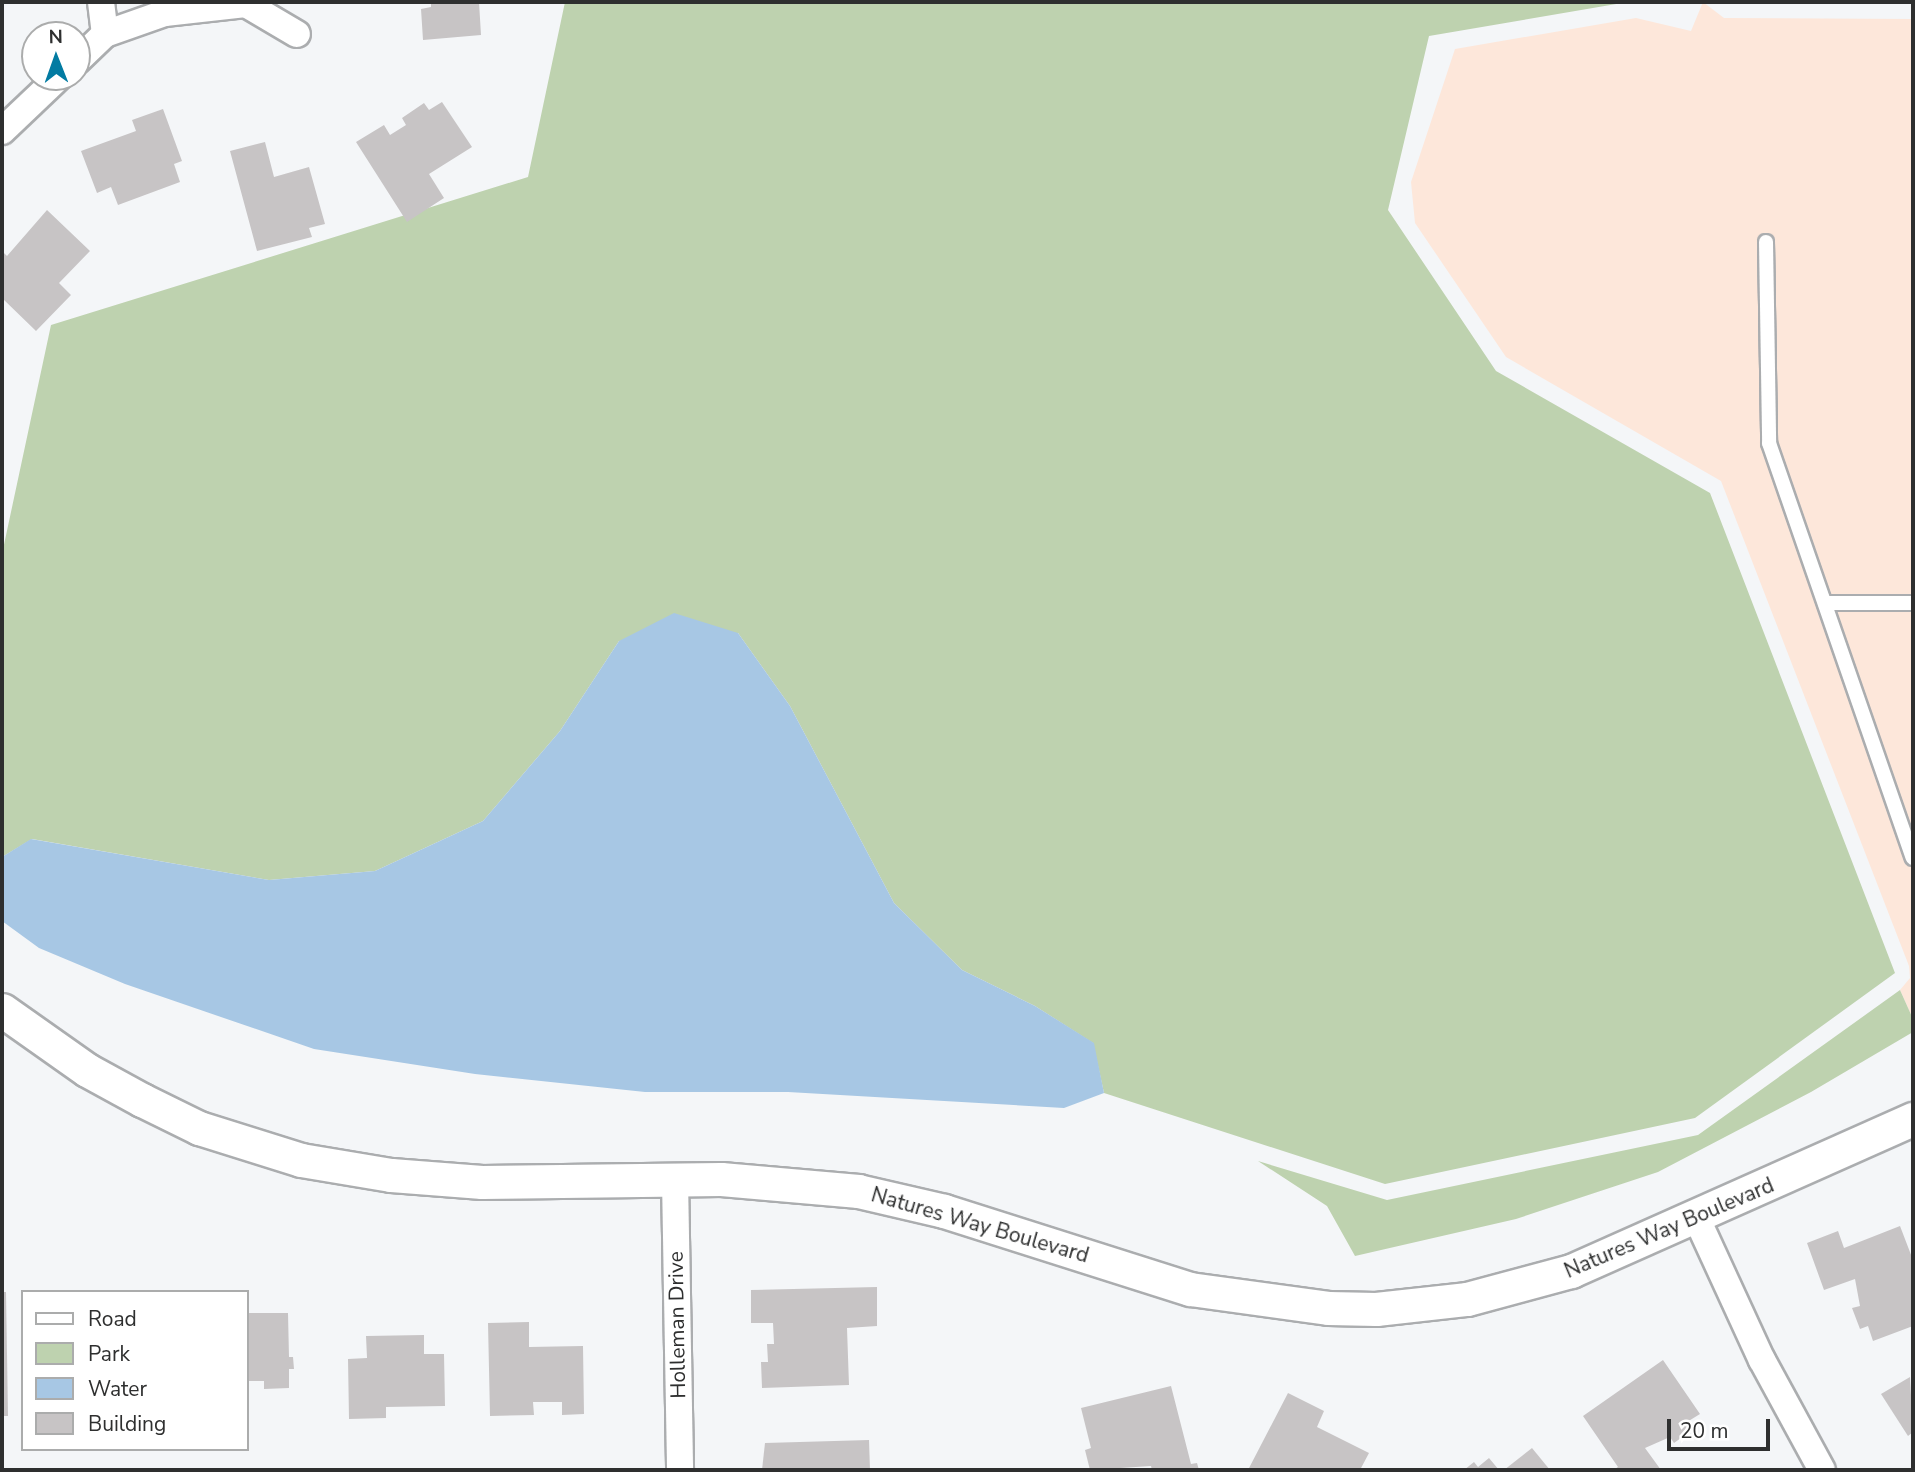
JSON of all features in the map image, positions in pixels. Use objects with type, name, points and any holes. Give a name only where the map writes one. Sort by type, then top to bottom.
[{"type":"street","points":[[101,2],[105,34]]},
{"type":"street","points":[[91,48],[105,34],[165,13],[246,4],[297,34]]},
{"type":"street","points":[[2,131],[44,91]]},
{"type":"street","name":"Natures Way Boulevard","points":[[2,1010],[87,1070],[153,1106],[199,1128],[301,1160],[391,1175],[482,1182],[675,1179],[858,1191],[944,1211],[1190,1289],[1328,1308],[1424,1305],[1519,1288],[1626,1250],[1913,1119]]},
{"type":"street","name":"Holleman Drive","points":[[675,1179],[680,1470]]},
{"type":"street","points":[[1697,1219],[1812,1467]]},
{"type":"lane","points":[[1766,242],[1769,443],[1913,858]]},
{"type":"lane","points":[[1825,603],[1913,603]]},
{"type":"shaded area","points":[[1703,2],[1724,18],[1913,19],[1913,1019],[1900,990],[1910,978],[1909,966],[1721,481],[1506,357],[1415,223],[1411,182],[1455,49],[1636,18],[1691,31]]},
{"type":"green space","points":[[565,2],[1628,2],[1429,36],[1388,210],[1496,371],[1710,493],[1895,973],[1695,1118],[1385,1184],[1104,1093],[1093,1043],[1035,1006],[962,970],[894,903],[790,706],[738,633],[619,641],[560,731],[483,821],[375,871],[269,880],[32,839],[2,857],[2,554],[51,325],[528,177]]},
{"type":"green space","points":[[1900,990],[1913,1019],[1913,1032],[1811,1092],[1658,1172],[1516,1219],[1355,1256],[1327,1206],[1258,1161],[1387,1200],[1698,1135]]},
{"type":"water","points":[[674,613],[738,633],[790,706],[894,903],[962,970],[1035,1006],[1094,1043],[1104,1093],[1064,1108],[788,1092],[645,1092],[475,1074],[314,1049],[125,984],[39,948],[2,921],[2,857],[31,839],[269,880],[375,871],[483,821],[560,731],[619,641]]},
{"type":"building","points":[[431,2],[479,2],[481,35],[423,40],[421,9],[431,7]]},
{"type":"building","points":[[442,102],[472,147],[429,174],[444,198],[407,222],[356,142],[384,125],[390,135],[406,125],[402,118],[424,103],[429,110]]},
{"type":"building","points":[[163,109],[182,161],[174,164],[180,182],[118,205],[111,187],[97,193],[81,151],[136,131],[132,120]]},
{"type":"building","points":[[265,142],[274,177],[309,167],[325,224],[309,228],[312,237],[257,251],[230,151]]},
{"type":"building","points":[[47,210],[90,251],[59,283],[71,295],[36,331],[2,298],[2,251],[7,256]]},
{"type":"building","points":[[1900,1226],[1913,1260],[1913,1326],[1873,1341],[1868,1326],[1860,1329],[1852,1308],[1860,1306],[1855,1279],[1824,1290],[1807,1243],[1838,1231],[1844,1248]]},
{"type":"building","points":[[877,1287],[877,1326],[847,1328],[849,1385],[762,1388],[761,1362],[768,1362],[767,1344],[774,1344],[773,1323],[751,1323],[751,1290]]},
{"type":"building","points":[[2,1292],[6,1292],[8,1416],[2,1416]]},
{"type":"building","points":[[248,1313],[288,1313],[289,1357],[293,1357],[294,1369],[289,1369],[289,1388],[264,1389],[264,1381],[248,1381]]},
{"type":"building","points":[[529,1322],[529,1347],[583,1346],[584,1414],[562,1415],[562,1402],[533,1402],[534,1415],[490,1416],[488,1323]]},
{"type":"building","points":[[424,1335],[424,1354],[444,1354],[445,1406],[386,1407],[386,1418],[349,1419],[348,1359],[367,1358],[366,1336]]},
{"type":"building","points":[[1663,1360],[1700,1414],[1687,1422],[1692,1430],[1674,1443],[1670,1437],[1645,1448],[1661,1470],[1613,1470],[1618,1467],[1583,1416]]},
{"type":"building","points":[[1910,1377],[1913,1432],[1908,1436],[1881,1394]]},
{"type":"building","points":[[1171,1386],[1191,1464],[1197,1463],[1199,1470],[1152,1470],[1151,1466],[1090,1470],[1085,1450],[1091,1448],[1081,1408]]},
{"type":"building","points":[[1288,1393],[1324,1411],[1317,1427],[1369,1453],[1360,1470],[1248,1470]]},
{"type":"building","points":[[869,1440],[870,1470],[762,1470],[765,1443]]},
{"type":"building","points":[[1532,1448],[1550,1470],[1504,1470]]},
{"type":"building","points":[[1489,1458],[1499,1470],[1464,1470],[1474,1462],[1478,1467]]}]
